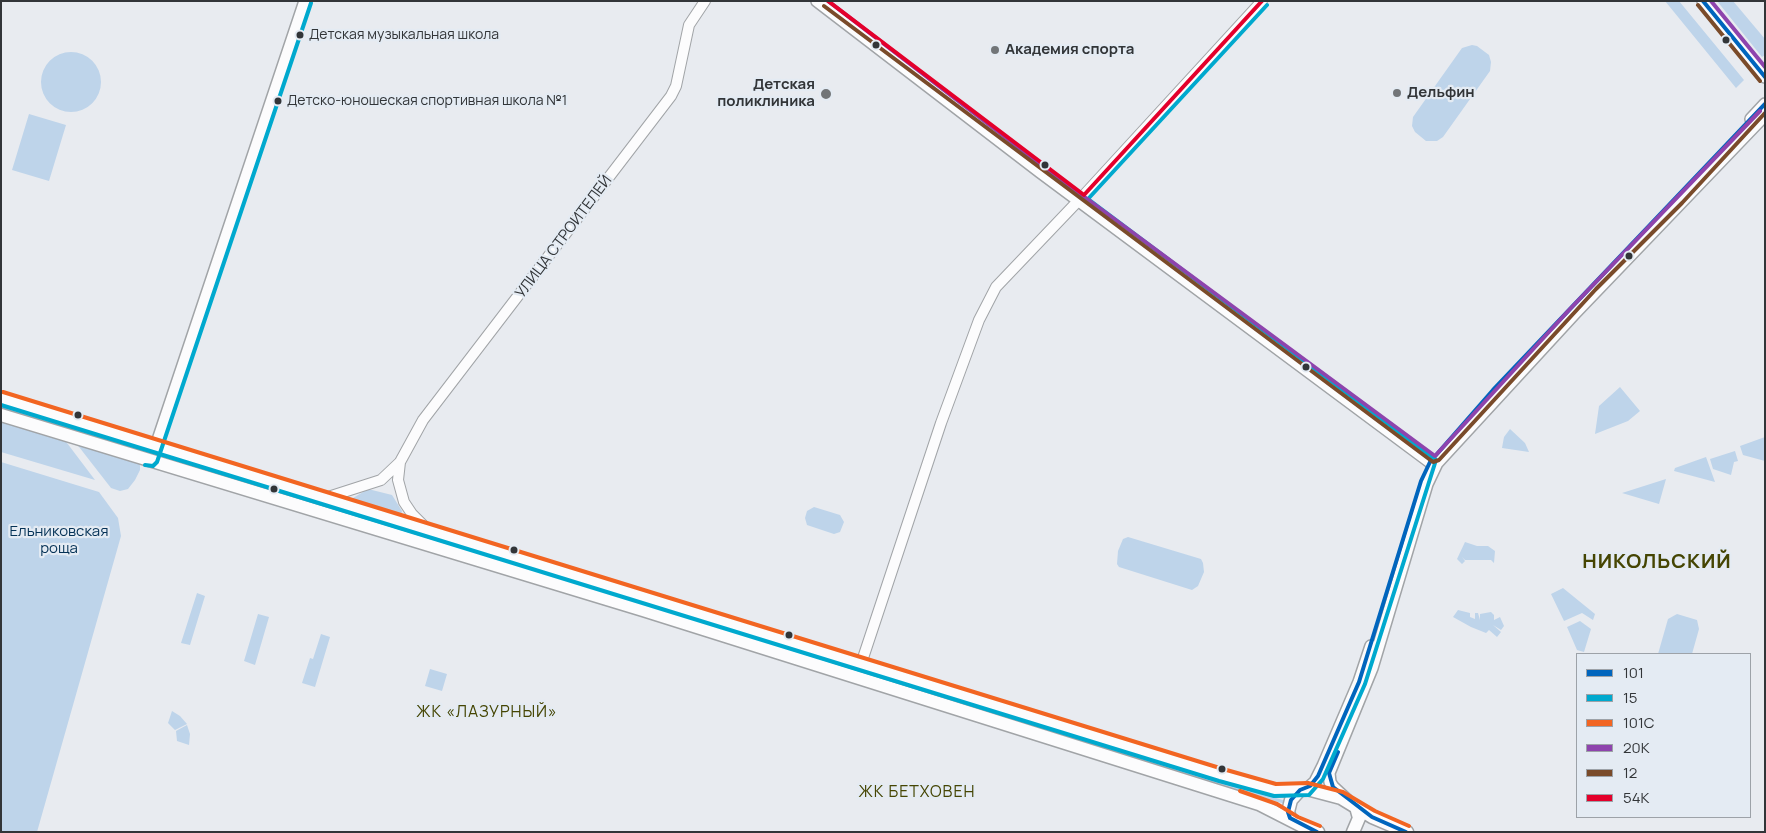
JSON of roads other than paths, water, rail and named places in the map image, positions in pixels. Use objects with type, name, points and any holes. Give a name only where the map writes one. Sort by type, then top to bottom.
[{"type":"main road","points":[[151,460],[305,1]]},
{"type":"main road","points":[[817,1],[908,66],[1434,460]]},
{"type":"main road","points":[[828,1],[908,66]]},
{"type":"main road","points":[[1703,1],[1765,77]]},
{"type":"main road","points":[[1407,832],[1381,821],[1354,805],[1333,787],[1330,782],[1329,773],[1360,701],[1385,613],[1434,460],[1765,104]]},
{"type":"main road","points":[[1584,299],[1765,115]]},
{"type":"main road","points":[[1,398],[1264,788],[1303,790],[1354,805]]},
{"type":"main road","points":[[1,415],[643,610],[1055,739],[1259,804],[1290,818],[1304,828],[1318,832]]},
{"type":"main road","points":[[235,486],[240,472]]},
{"type":"main road","points":[[643,610],[647,597]]},
{"type":"main road","points":[[1290,818],[1288,812],[1290,800],[1318,776],[1359,682],[1385,613]]},
{"type":"main road","points":[[857,677],[861,664]]},
{"type":"main road","points":[[1055,739],[1059,725]]},
{"type":"main road","points":[[1353,832],[1359,818],[1354,805]]},
{"type":"street","name":"УЛИЦА СТРОИТЕЛЕЙ","points":[[325,498],[381,480],[400,462],[423,420],[671,96],[676,86],[689,25],[705,1]]},
{"type":"street","points":[[861,664],[940,424],[979,320],[996,286],[1262,1]]},
{"type":"street","name":"УЛИЦА СТРОИТЕЛЕЙ","points":[[400,462],[398,480],[404,502],[412,514],[429,530]]},
{"type":"place","name":"Детская музыкальная школа","points":[[300,35]]},
{"type":"place","name":"Академия спорта","points":[[995,50]]},
{"type":"place","name":"Дельфин","points":[[1397,93]]},
{"type":"place","name":"Детская поликлиника","points":[[826,94]]},
{"type":"place","name":"Детско-юношеская спортивная школа №1","points":[[278,101]]},
{"type":"district","name":"НИКОЛЬСКИЙ","points":[[1657,562]]},
{"type":"district","name":"ЖК «ЛАЗУРНЫЙ»","points":[[487,713]]},
{"type":"district","name":"ЖК БЕТХОВЕН","points":[[917,793]]},
{"type":"park label","name":"Ельниковская роща","points":[[59,540]]}]
